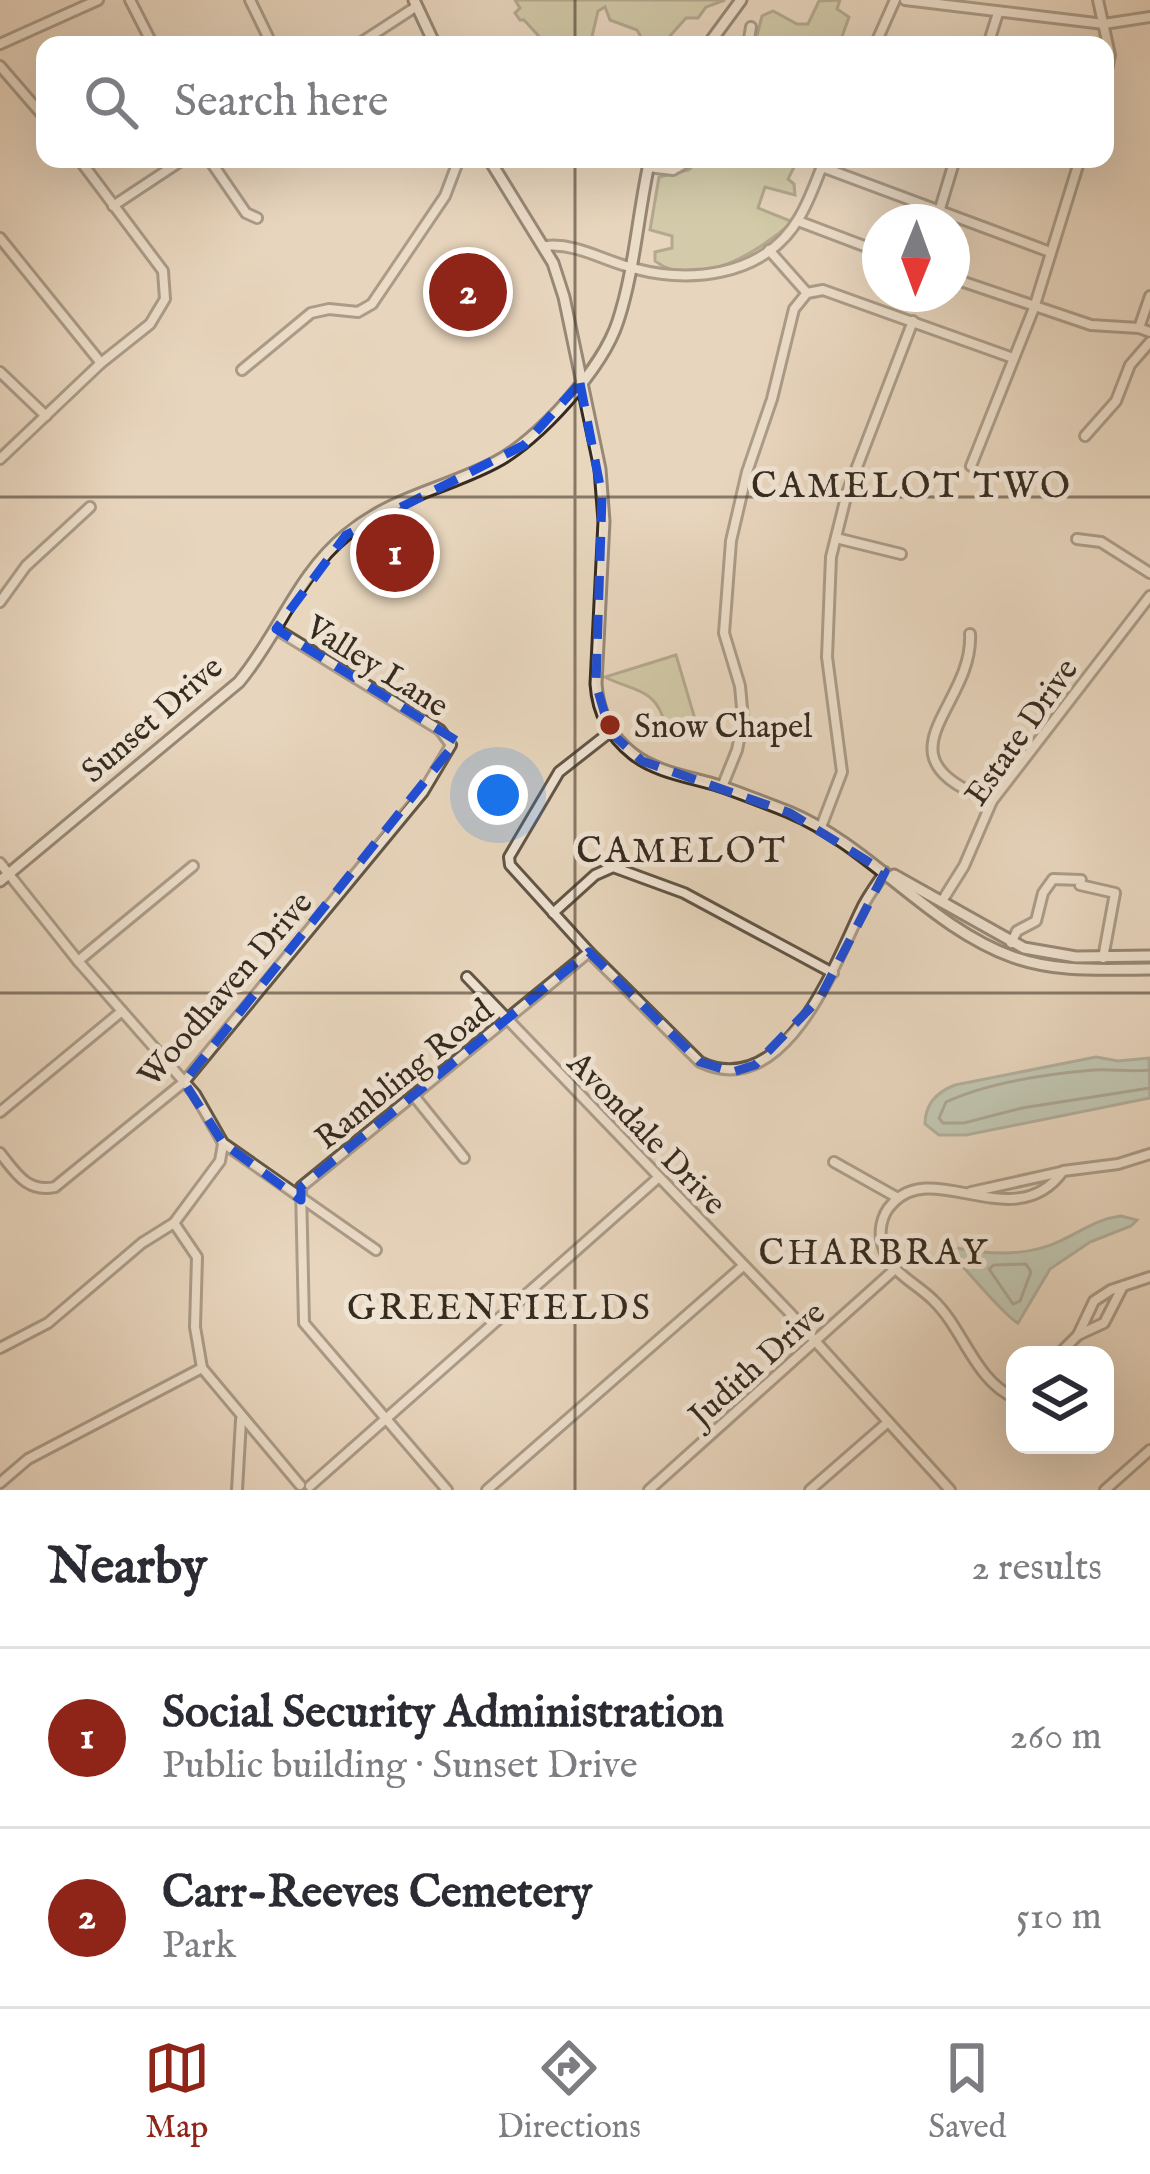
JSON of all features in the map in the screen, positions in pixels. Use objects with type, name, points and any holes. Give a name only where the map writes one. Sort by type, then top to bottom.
[{"type":"main road","points":[[715,36],[741,0]]},
{"type":"main road","points":[[415,3],[431,36]]},
{"type":"main road","points":[[495,168],[546,246],[564,297],[602,496],[596,683],[610,731],[642,760],[821,827],[910,895],[1009,949],[1150,969]]},
{"type":"main road","name":"Sunset Drive","points":[[4,877],[228,692],[276,629],[299,585],[346,535],[388,505],[476,472],[524,445],[543,428],[613,336],[648,168]]},
{"type":"main road","points":[[885,872],[942,901],[1009,949]]},
{"type":"main road","points":[[910,895],[926,902],[942,901]]},
{"type":"main road","points":[[942,901],[952,922]]},
{"type":"main road","points":[[1104,964],[1150,956]]},
{"type":"street","points":[[0,44],[98,0]]},
{"type":"street","points":[[130,0],[148,36]]},
{"type":"street","points":[[250,0],[267,36]]},
{"type":"street","points":[[879,36],[895,0]]},
{"type":"street","points":[[905,0],[1103,24],[1150,17]]},
{"type":"street","points":[[1098,0],[1106,36]]},
{"type":"street","points":[[369,36],[415,3]]},
{"type":"street","points":[[991,36],[998,14]]},
{"type":"street","points":[[750,36],[751,27]]},
{"type":"street","points":[[0,66],[36,108]]},
{"type":"street","points":[[0,458],[101,363],[158,317],[166,290],[164,271],[86,168]]},
{"type":"street","points":[[113,206],[170,168]]},
{"type":"street","points":[[215,168],[245,213],[257,218]]},
{"type":"street","points":[[242,370],[311,313],[329,309],[358,312],[372,304],[450,187],[456,168]]},
{"type":"street","points":[[546,246],[563,244],[668,276],[713,275],[742,267],[769,250],[798,221],[822,168]]},
{"type":"street","points":[[836,168],[920,204]]},
{"type":"street","points":[[941,204],[952,168]]},
{"type":"street","points":[[970,466],[1034,308],[1077,168]]},
{"type":"street","points":[[798,221],[862,244]]},
{"type":"street","points":[[970,223],[1050,252]]},
{"type":"street","points":[[0,238],[101,363]]},
{"type":"street","points":[[769,250],[807,293]]},
{"type":"street","points":[[970,285],[1091,325],[1150,332]]},
{"type":"street","points":[[722,787],[742,735],[743,719],[740,686],[724,633],[734,525],[794,309],[807,293],[832,292],[1013,358]]},
{"type":"street","points":[[1139,328],[1150,296]]},
{"type":"street","points":[[821,827],[842,772],[826,624],[831,557],[848,493],[913,321]]},
{"type":"street","points":[[1085,436],[1115,401],[1130,365],[1150,342]]},
{"type":"street","points":[[0,372],[46,416]]},
{"type":"street","points":[[0,602],[26,566],[90,507]]},
{"type":"street","points":[[836,538],[901,554]]},
{"type":"street","points":[[1077,539],[1101,542],[1150,573]]},
{"type":"street","name":"Estate Drive","points":[[942,901],[964,866],[992,800],[1150,596]]},
{"type":"street","name":"Valley Lane","points":[[276,629],[440,730],[451,745]]},
{"type":"street","points":[[970,634],[971,651],[935,733],[933,755],[941,773],[992,800]]},
{"type":"street","points":[[610,731],[559,772],[509,857],[516,876],[688,1053],[722,1071],[755,1065],[820,998],[861,908],[885,872]]},
{"type":"street","name":"Woodhaven Drive","points":[[0,1154],[27,1184],[55,1187],[184,1082],[423,792],[451,745]]},
{"type":"street","points":[[0,863],[4,877],[205,1107],[223,1143],[376,1250]]},
{"type":"street","points":[[78,961],[193,866]]},
{"type":"street","points":[[553,913],[595,874],[613,867],[684,893],[833,973]]},
{"type":"street","points":[[1009,949],[1017,931],[1036,921],[1042,893],[1053,879],[1081,880],[1080,885],[1115,893],[1104,964]]},
{"type":"street","name":"Rambling Road","points":[[301,1200],[301,1187],[589,952]]},
{"type":"street","name":"Avondale Drive","points":[[467,977],[950,1490]]},
{"type":"street","points":[[0,1112],[122,1011]]},
{"type":"street","points":[[414,1096],[464,1158]]},
{"type":"street","points":[[0,1348],[48,1324],[142,1244],[174,1223],[220,1161],[223,1143]]},
{"type":"street","points":[[963,1194],[1150,1154]]},
{"type":"street","points":[[834,1162],[898,1198]]},
{"type":"street","points":[[1006,1394],[973,1358],[941,1308],[895,1270],[882,1244],[881,1228],[898,1198],[926,1189],[1022,1198],[1048,1188],[1063,1171]]},
{"type":"street","points":[[174,1223],[197,1257],[195,1327],[202,1368],[305,1488],[658,1177]]},
{"type":"street","points":[[301,1200],[304,1323],[447,1490]]},
{"type":"street","points":[[487,1490],[743,1266]]},
{"type":"street","name":"Judith Drive","points":[[649,1490],[895,1270]]},
{"type":"street","points":[[1067,1346],[1078,1335],[1094,1301],[1150,1277]]},
{"type":"street","points":[[1078,1335],[1104,1323],[1121,1288]]},
{"type":"street","points":[[0,1483],[28,1459],[202,1368]]},
{"type":"street","points":[[237,1490],[242,1418]]},
{"type":"street","points":[[810,1490],[888,1422]]},
{"type":"street","points":[[1105,1490],[1150,1450]]},
{"type":"highlighted area","points":[[580,383],[602,496],[596,684],[610,732],[642,761],[790,813],[885,872],[820,998],[755,1065],[733,1072],[700,1062],[589,952],[301,1187],[301,1200],[223,1143],[184,1082],[457,741],[276,629],[346,535],[524,445]]},
{"type":"shaded area","points":[[515,0],[725,0],[706,7],[698,18],[686,18],[670,36],[640,36],[637,30],[610,20],[605,7],[598,11],[592,36],[539,36],[515,13],[520,8]]},
{"type":"shaded area","points":[[840,0],[837,9],[849,17],[842,36],[757,36],[762,16],[773,11],[797,24],[808,24],[819,1]]},
{"type":"shaded area","points":[[794,168],[788,179],[795,195],[765,187],[758,208],[793,222],[727,264],[690,272],[672,270],[655,261],[655,252],[672,248],[672,236],[650,230],[659,177],[689,170]]},
{"type":"shaded area","points":[[676,655],[695,719],[665,725],[649,697],[605,677]]},
{"type":"water","points":[[1096,1057],[1149,1058],[1150,1098],[966,1135],[939,1135],[925,1124],[933,1100],[955,1085]]},
{"type":"water","points":[[1121,1216],[1137,1220],[1090,1242],[1050,1269],[1018,1323],[953,1256],[956,1248],[995,1253],[1035,1250]]},
{"type":"place","name":"Carr-Reeves Cemetery","points":[[468,292]]},
{"type":"place","name":"Social Security Administration","points":[[395,553]]},
{"type":"place","name":"Snow Chapel","points":[[610,725]]},
{"type":"district","name":"CAMELOT TWO","points":[[912,484]]},
{"type":"district","name":"CAMELOT","points":[[682,849]]},
{"type":"district","name":"CHARBRAY","points":[[874,1251]]},
{"type":"district","name":"GREENFIELDS","points":[[500,1306]]}]
